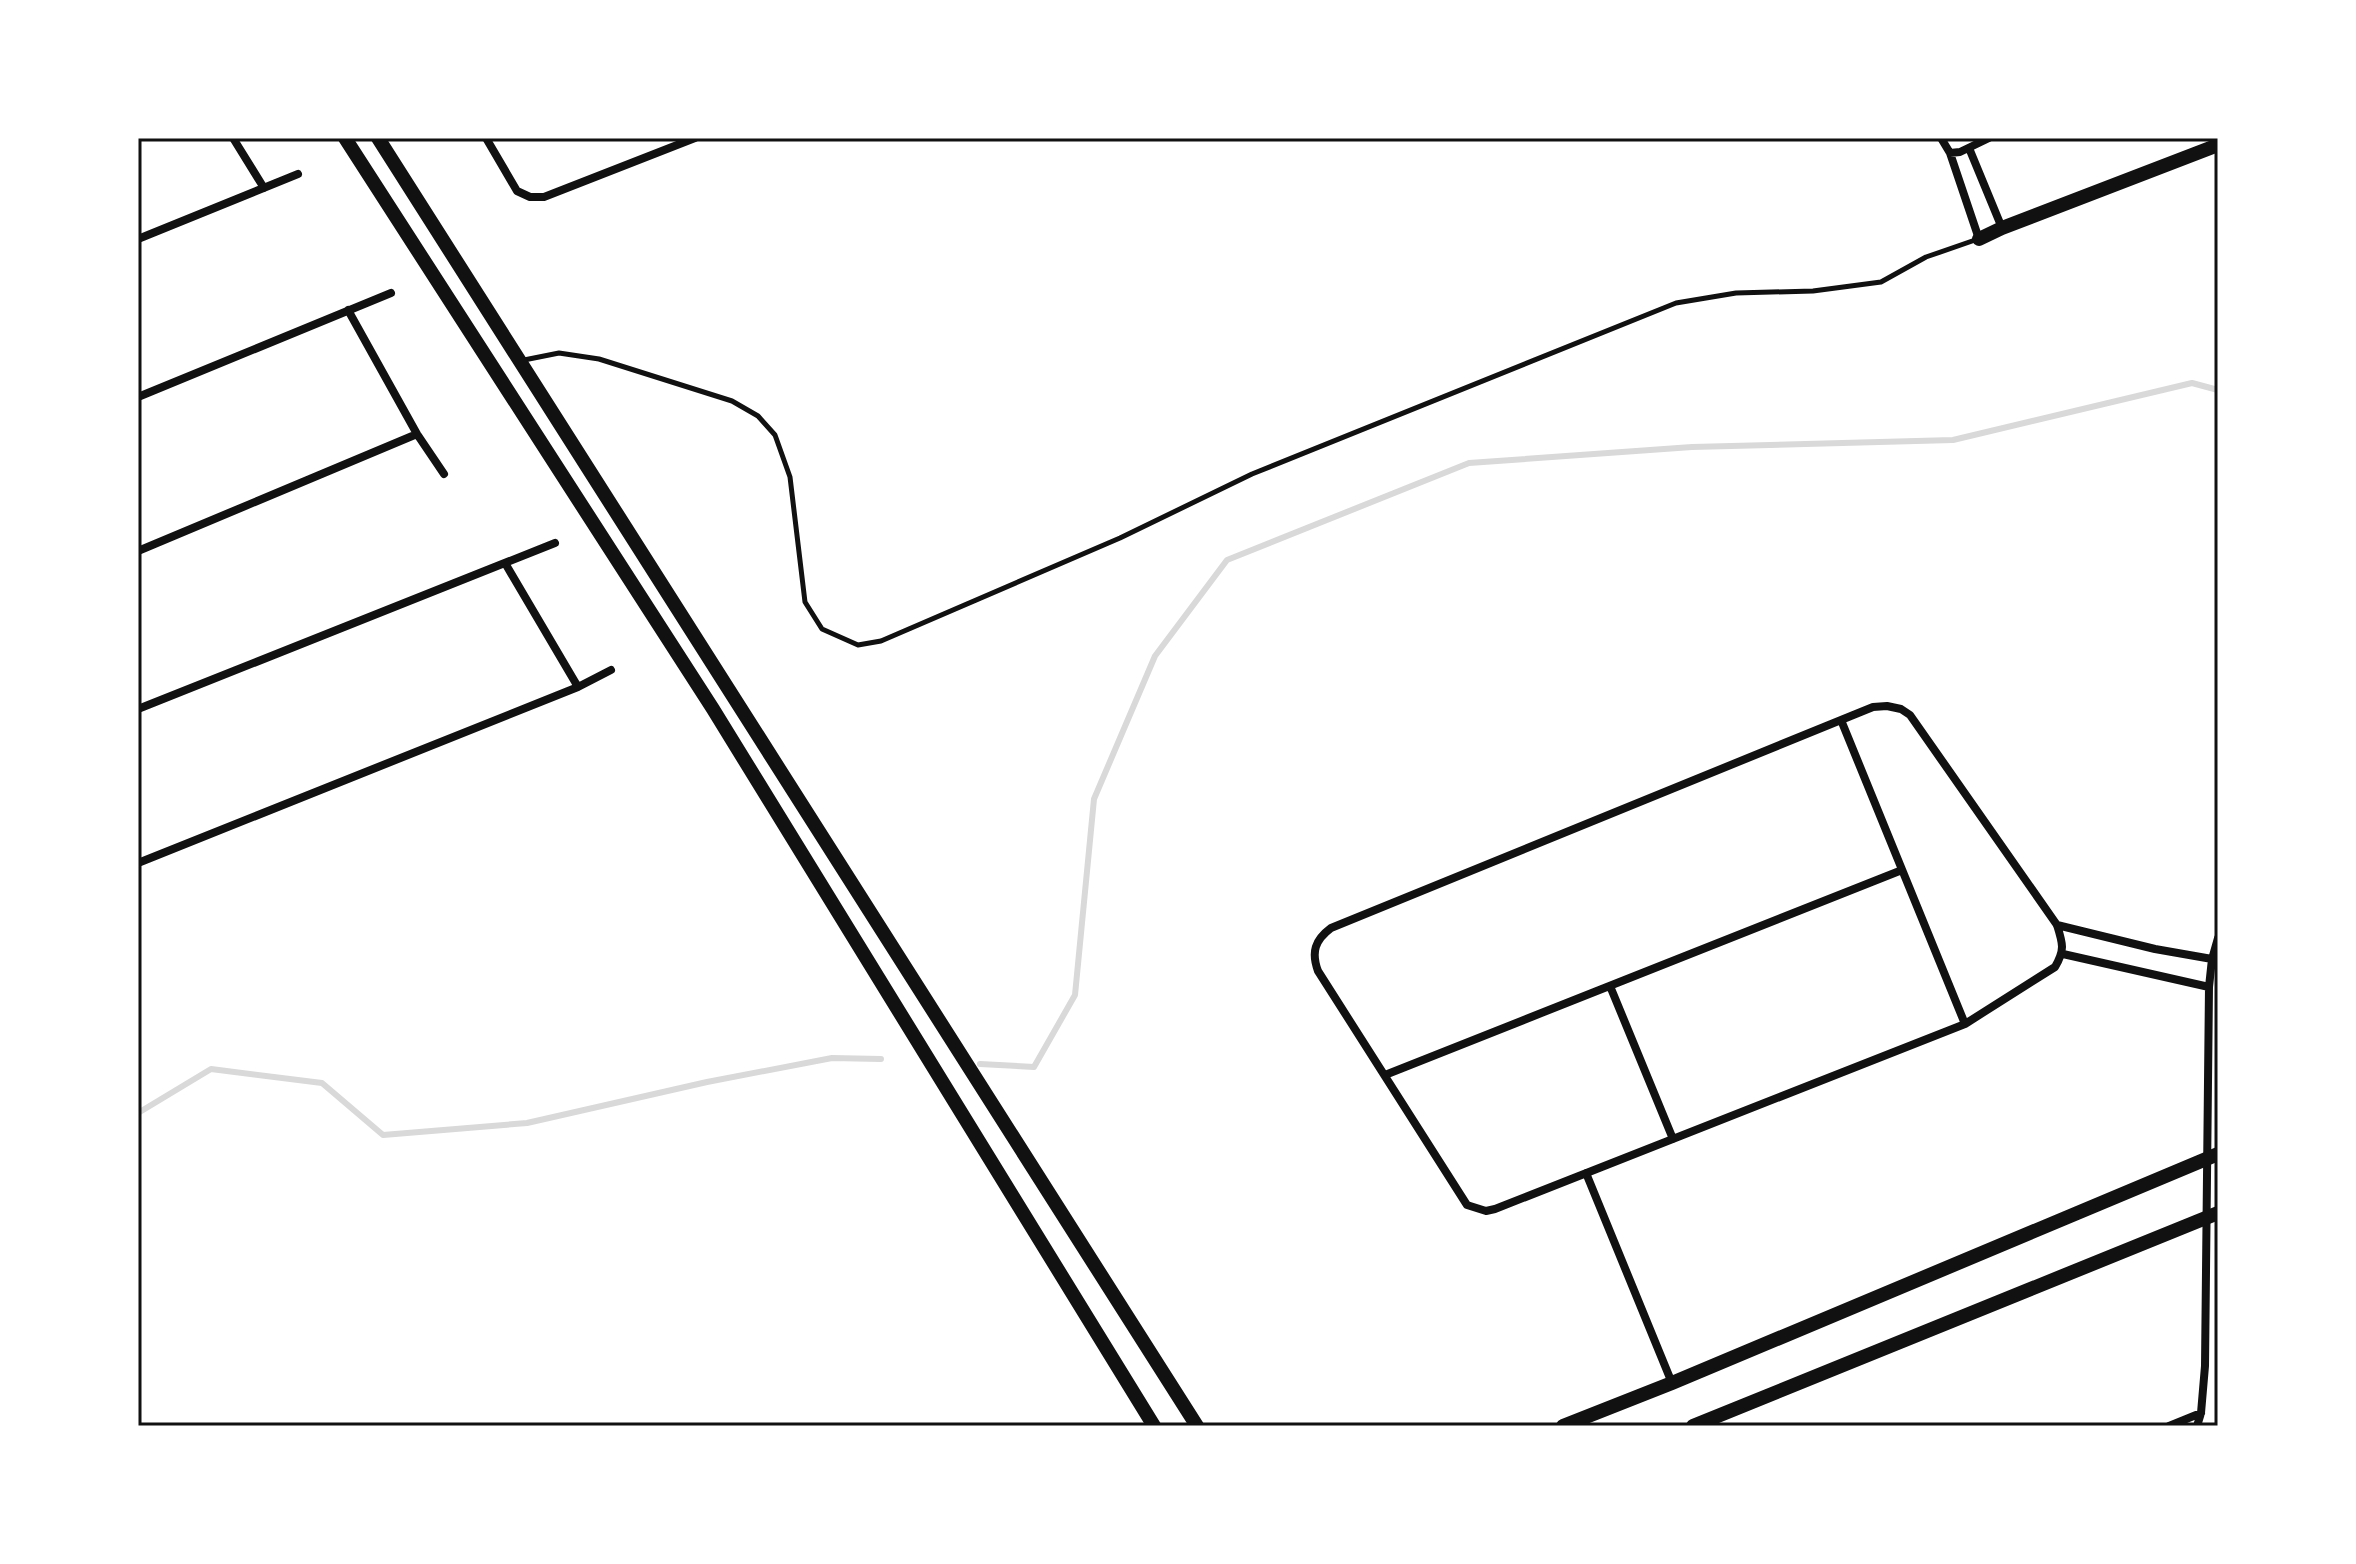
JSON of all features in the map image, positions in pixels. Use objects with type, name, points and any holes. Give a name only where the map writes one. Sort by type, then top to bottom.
[{"type":"street","points":[[233,138],[264,188]]},
{"type":"street","points":[[345,138],[713,709],[1149,1423]]},
{"type":"street","points":[[378,138],[1197,1426]]},
{"type":"street","points":[[486,138],[517,191],[530,197],[544,197],[695,138]]},
{"type":"street","points":[[1941,138],[1950,153],[1979,239],[2218,145]]},
{"type":"street","points":[[1950,153],[1960,152],[1989,138]]},
{"type":"street","points":[[1969,148],[2002,228]]},
{"type":"street","points":[[138,239],[298,174]]},
{"type":"street","points":[[138,397],[391,293]]},
{"type":"street","points":[[348,310],[417,434],[444,474]]},
{"type":"street","points":[[138,551],[417,434]]},
{"type":"street","points":[[138,709],[555,543]]},
{"type":"street","points":[[505,563],[578,687]]},
{"type":"street","points":[[138,863],[578,687],[611,670]]},
{"type":"street","points":[[1873,707],[1901,709],[1910,715],[2057,925],[2063,954],[2055,967],[1965,1024],[1495,1209],[1476,1210],[1467,1205],[1318,971],[1314,959],[1315,946],[1321,935],[1331,928],[1841,720],[1873,707]]},
{"type":"street","points":[[1841,720],[1965,1024]]},
{"type":"street","points":[[1385,1075],[1902,870]]},
{"type":"street","points":[[2057,925],[2155,949],[2212,959]]},
{"type":"street","points":[[2197,1426],[2205,1366],[2212,1215],[2209,987],[2218,938]]},
{"type":"street","points":[[2063,954],[2209,987]]},
{"type":"street","points":[[1610,986],[1673,1139]]},
{"type":"street","points":[[1563,1426],[2213,1156]]},
{"type":"street","points":[[1586,1173],[1672,1383]]},
{"type":"street","points":[[1693,1426],[2212,1215]]},
{"type":"street","points":[[2169,1426],[2201,1413]]},
{"type":"lane","points":[[521,361],[559,353],[599,359],[732,401],[758,416],[775,435],[790,477],[805,602],[822,629],[858,645],[881,641],[1106,545],[1252,474],[1676,303],[1736,293],[1813,291],[1881,282],[1926,257],[1979,239]]},
{"type":"waterway","points":[[980,1064],[1034,1067],[1075,995],[1094,799],[1155,656],[1227,560],[1469,463],[1692,447],[1953,440],[2192,383],[2218,390]]},
{"type":"waterway","points":[[138,1113],[211,1069],[322,1083],[383,1135],[527,1123],[707,1082],[832,1058],[881,1059]]}]
